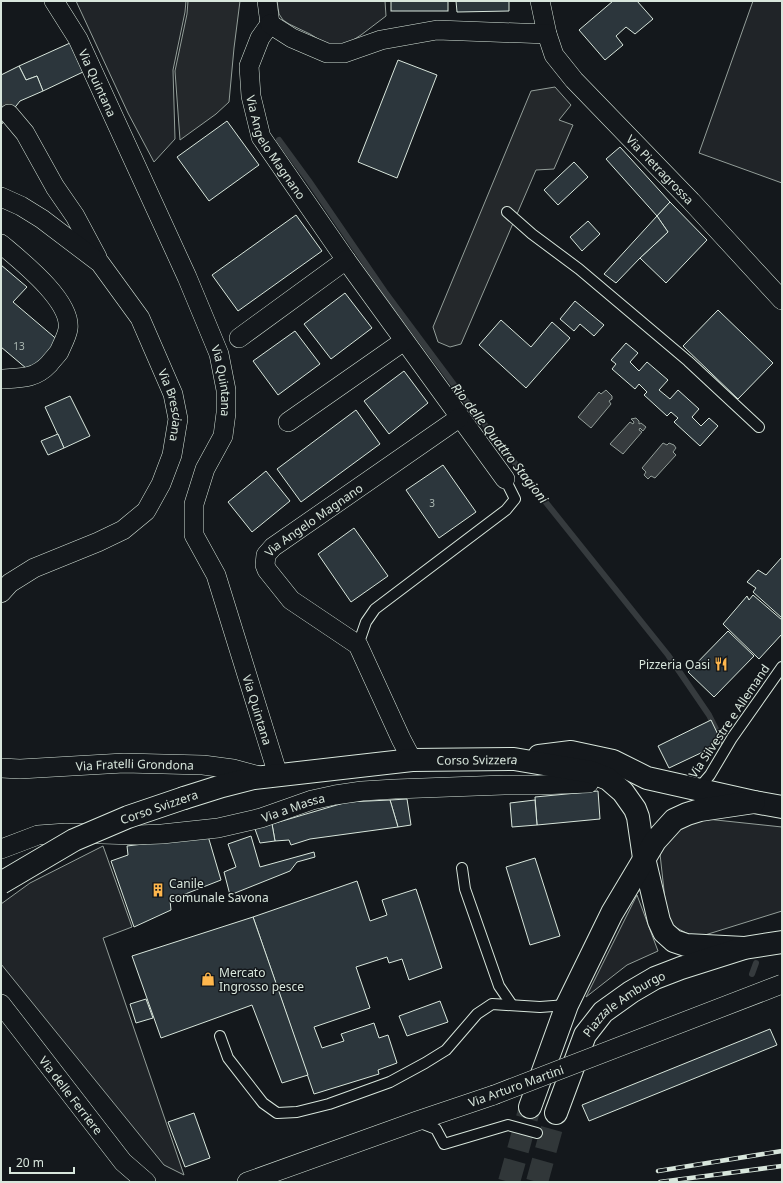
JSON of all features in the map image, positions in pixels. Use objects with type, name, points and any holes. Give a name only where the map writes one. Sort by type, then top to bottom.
[{"type":"main road","points":[[514,759],[571,752],[613,761],[647,778],[782,807]]},
{"type":"main road","name":"Corso Svizzera","points":[[1,883],[74,840],[128,817],[222,786],[254,778],[412,760],[514,759],[591,772],[608,779],[623,792],[635,809],[638,817],[644,858]]},
{"type":"main road","points":[[530,1107],[567,1005],[612,913],[654,841],[674,820],[700,810],[754,802]]},
{"type":"main road","name":"Piazzale Amburgo","points":[[644,858],[659,921],[664,932],[674,941],[686,945],[744,948]]},
{"type":"main road","name":"Piazzale Amburgo","points":[[556,1113],[585,1035],[603,1012],[654,978],[744,948],[782,942]]},
{"type":"street","name":"Via Quintana","points":[[54,1],[78,39],[184,270],[219,354],[226,390],[226,413],[223,436],[205,469],[194,504],[194,535],[216,575],[272,776]]},
{"type":"street","points":[[267,1],[270,24],[292,38],[327,53],[344,53],[381,40],[437,30],[547,34]]},
{"type":"street","name":"Via Pietragrossa","points":[[540,1],[547,34],[554,54],[574,80],[691,201],[782,300]]},
{"type":"street","name":"Via Angelo Magnano","points":[[270,24],[260,38],[250,66],[251,96],[261,137],[346,260],[459,418],[505,479]]},
{"type":"street","points":[[9,114],[25,133],[55,187],[75,216],[100,263]]},
{"type":"street","name":"Via Bresciana","points":[[1,197],[22,206],[42,219],[100,263],[140,318],[173,394],[178,419],[172,455],[161,484],[146,511],[123,530],[98,542],[34,568],[10,583],[1,594]]},
{"type":"street","points":[[1,244],[50,290],[66,312],[68,329],[58,354],[38,374],[24,378],[1,379]]},
{"type":"street","points":[[239,338],[346,260]]},
{"type":"street","points":[[288,422],[404,341]]},
{"type":"street","name":"Via Angelo Magnano","points":[[358,645],[291,600],[267,570],[265,560],[266,555],[273,547],[459,418]]},
{"type":"street","points":[[358,645],[412,760]]},
{"type":"street","name":"Via Fratelli Grondona","points":[[1,768],[20,769],[124,763],[203,765],[272,776]]},
{"type":"street","name":"Via a Massa","points":[[1,849],[38,835],[78,833],[129,835],[162,834],[218,828],[261,818],[312,800],[362,791],[589,783]]},
{"type":"street","name":"Via Arturo Martini","points":[[247,1182],[416,1121],[494,1095],[779,987]]},
{"type":"street","name":"Via delle Ferriere","points":[[1,1004],[123,1162],[146,1182]]},
{"type":"lane","points":[[507,212],[532,234],[579,268],[688,361],[760,427]]},
{"type":"lane","points":[[358,645],[366,622],[375,609],[506,510],[515,499],[505,479]]},
{"type":"lane","name":"Via Silvestre e Allemand","points":[[698,789],[710,775],[732,738],[782,667]]},
{"type":"lane","points":[[462,868],[465,889],[499,986],[512,1005]]},
{"type":"lane","points":[[220,1036],[228,1058],[263,1103],[276,1113],[297,1112],[329,1104],[390,1082],[425,1063],[446,1050],[477,1014],[492,1004],[540,1007],[567,1005]]},
{"type":"lane","points":[[416,1121],[436,1129],[444,1144],[508,1125],[538,1133]]},
{"type":"shaded area","points":[[76,1],[186,1],[173,70],[175,139],[154,162],[128,113]]},
{"type":"shaded area","points":[[188,1],[240,1],[229,102],[216,114],[180,140],[175,71],[187,14]]},
{"type":"shaded area","points":[[277,1],[385,1],[386,16],[350,42],[331,47],[283,20],[279,14]]},
{"type":"shaded area","points":[[753,1],[782,1],[782,183],[699,153]]},
{"type":"shaded area","points":[[555,87],[571,105],[559,120],[573,125],[554,169],[536,170],[461,344],[450,347],[438,342],[433,327],[531,91]]},
{"type":"shaded area","points":[[606,390],[612,396],[612,399],[609,401],[611,404],[591,428],[578,417],[599,392],[601,394]]},
{"type":"shaded area","points":[[636,418],[639,421],[639,424],[641,423],[646,427],[643,431],[640,428],[639,430],[642,432],[623,454],[610,444],[630,422],[633,424],[634,422],[631,419]]},
{"type":"shaded area","points":[[663,443],[667,445],[669,443],[674,445],[676,448],[673,452],[676,455],[655,478],[651,476],[648,479],[644,475],[646,472],[642,468]]},
{"type":"shaded area","points":[[697,818],[782,827],[782,911],[705,935],[690,935],[675,927],[667,918],[660,854],[667,838]]},
{"type":"shaded area","points":[[103,846],[132,927],[103,938],[184,1175],[164,1165],[1,964],[1,904],[30,883]]},
{"type":"shaded area","points":[[637,895],[658,951],[627,965],[586,997]]},
{"type":"building","points":[[391,1],[448,1],[448,11],[391,11]]},
{"type":"building","points":[[456,1],[509,1],[509,11],[457,12]]},
{"type":"building","points":[[613,1],[637,1],[653,19],[635,34],[626,27],[616,36],[623,45],[605,60],[579,30]]},
{"type":"building","points":[[70,43],[83,72],[43,91],[37,76],[26,80],[19,66]]},
{"type":"building","points":[[398,60],[437,75],[397,178],[358,162]]},
{"type":"building","points":[[19,66],[26,80],[37,76],[43,91],[20,101],[1,125],[1,75]]},
{"type":"building","points":[[227,121],[259,165],[209,201],[177,157]]},
{"type":"building","points":[[620,147],[670,202],[657,216],[606,159]]},
{"type":"building","points":[[574,162],[588,177],[558,205],[544,190]]},
{"type":"building","points":[[670,202],[707,240],[666,283],[640,258],[668,232],[657,216]]},
{"type":"building","points":[[296,215],[322,251],[238,311],[212,275]]},
{"type":"building","points":[[657,216],[668,232],[616,283],[604,274]]},
{"type":"building","points":[[588,221],[600,234],[582,251],[570,237]]},
{"type":"building","points":[[1,265],[27,287],[13,302],[60,342],[33,374],[1,347]]},
{"type":"building","points":[[345,293],[372,328],[331,359],[304,324]]},
{"type":"building","points":[[575,301],[604,325],[594,336],[580,324],[574,331],[560,319]]},
{"type":"building","points":[[718,310],[773,363],[738,399],[683,346]]},
{"type":"building","points":[[501,320],[531,347],[552,322],[570,338],[526,388],[479,345]]},
{"type":"building","points":[[295,331],[320,364],[278,395],[253,361]]},
{"type":"building","points":[[626,343],[638,353],[630,362],[639,371],[647,362],[668,380],[659,390],[670,399],[678,390],[699,409],[692,417],[701,426],[709,418],[718,426],[700,446],[674,422],[678,418],[671,412],[667,416],[644,395],[647,392],[639,384],[635,389],[612,369],[616,364],[611,360]]},
{"type":"building","points":[[404,371],[428,403],[389,434],[364,401]]},
{"type":"building","points":[[70,396],[90,436],[64,448],[45,407]]},
{"type":"building","points":[[356,410],[380,444],[301,502],[277,469]]},
{"type":"building","points":[[58,434],[64,448],[48,455],[41,441]]},
{"type":"building","points":[[443,465],[476,512],[439,538],[406,490]]},
{"type":"building","points":[[266,471],[290,501],[252,532],[228,502]]},
{"type":"building","points":[[354,528],[388,576],[351,602],[318,554]]},
{"type":"building","points":[[782,557],[782,618],[753,592],[756,588],[747,582],[758,570],[766,575]]},
{"type":"building","points":[[753,595],[782,620],[782,634],[759,659],[723,624],[747,596],[749,600]]},
{"type":"building","name":"Pizzeria Oasi","points":[[728,631],[754,656],[714,697],[688,672]]},
{"type":"building","points":[[711,720],[722,743],[669,768],[658,746]]},
{"type":"building","points":[[598,791],[600,819],[537,825],[535,797]]},
{"type":"building","points":[[407,799],[411,825],[398,827],[390,800]]},
{"type":"building","points":[[390,800],[398,827],[310,839],[291,845],[289,840],[275,841],[272,824],[347,802]]},
{"type":"building","points":[[535,800],[537,825],[512,827],[510,803]]},
{"type":"building","points":[[272,824],[275,841],[260,843],[255,829]]},
{"type":"building","name":"Canile comunale Savona","points":[[208,836],[221,880],[170,900],[171,910],[134,927],[111,861],[128,855],[127,846]]},
{"type":"building","points":[[251,836],[260,867],[314,852],[315,857],[297,862],[290,871],[230,895],[224,872],[236,867],[228,844]]},
{"type":"building","points":[[535,858],[560,936],[530,945],[506,867]]},
{"type":"building","points":[[357,881],[370,921],[387,915],[382,900],[416,889],[442,968],[409,980],[402,959],[389,963],[387,957],[356,967],[370,1008],[314,1027],[322,1048],[344,1041],[341,1034],[374,1023],[379,1038],[388,1035],[397,1063],[378,1070],[379,1074],[314,1094],[253,917]]},
{"type":"building","name":"Mercato Ingrosso pesce","points":[[253,917],[308,1075],[282,1083],[252,1005],[161,1038],[132,956]]},
{"type":"building","points":[[146,999],[153,1018],[136,1023],[130,1004]]},
{"type":"building","points":[[440,1001],[448,1022],[407,1036],[399,1016]]},
{"type":"building","points":[[770,1029],[777,1045],[589,1121],[582,1105]]},
{"type":"building","points":[[194,1113],[210,1158],[185,1167],[168,1122]]},
{"type":"waterway","name":"Rio delle Quattro Stagioni","points":[[279,140],[385,292],[461,394],[668,655],[709,715],[723,743]]},
{"type":"waterway","name":"Rio delle Quattro Stagioni","points":[[752,974],[756,963]]},
{"type":"tunnel","points":[[1,105],[9,114]]},
{"type":"tunnel","points":[[509,1182],[530,1107]]},
{"type":"tunnel","points":[[537,1182],[556,1113]]},
{"type":"railway","points":[[658,1171],[782,1151]]},
{"type":"railway","points":[[660,1182],[782,1166]]},
{"type":"place","name":"Pizzeria Oasi","points":[[721,664]]},
{"type":"place","name":"Canile comunale Savona","points":[[158,890]]},
{"type":"place","name":"Mercato Ingrosso pesce","points":[[208,979]]}]
